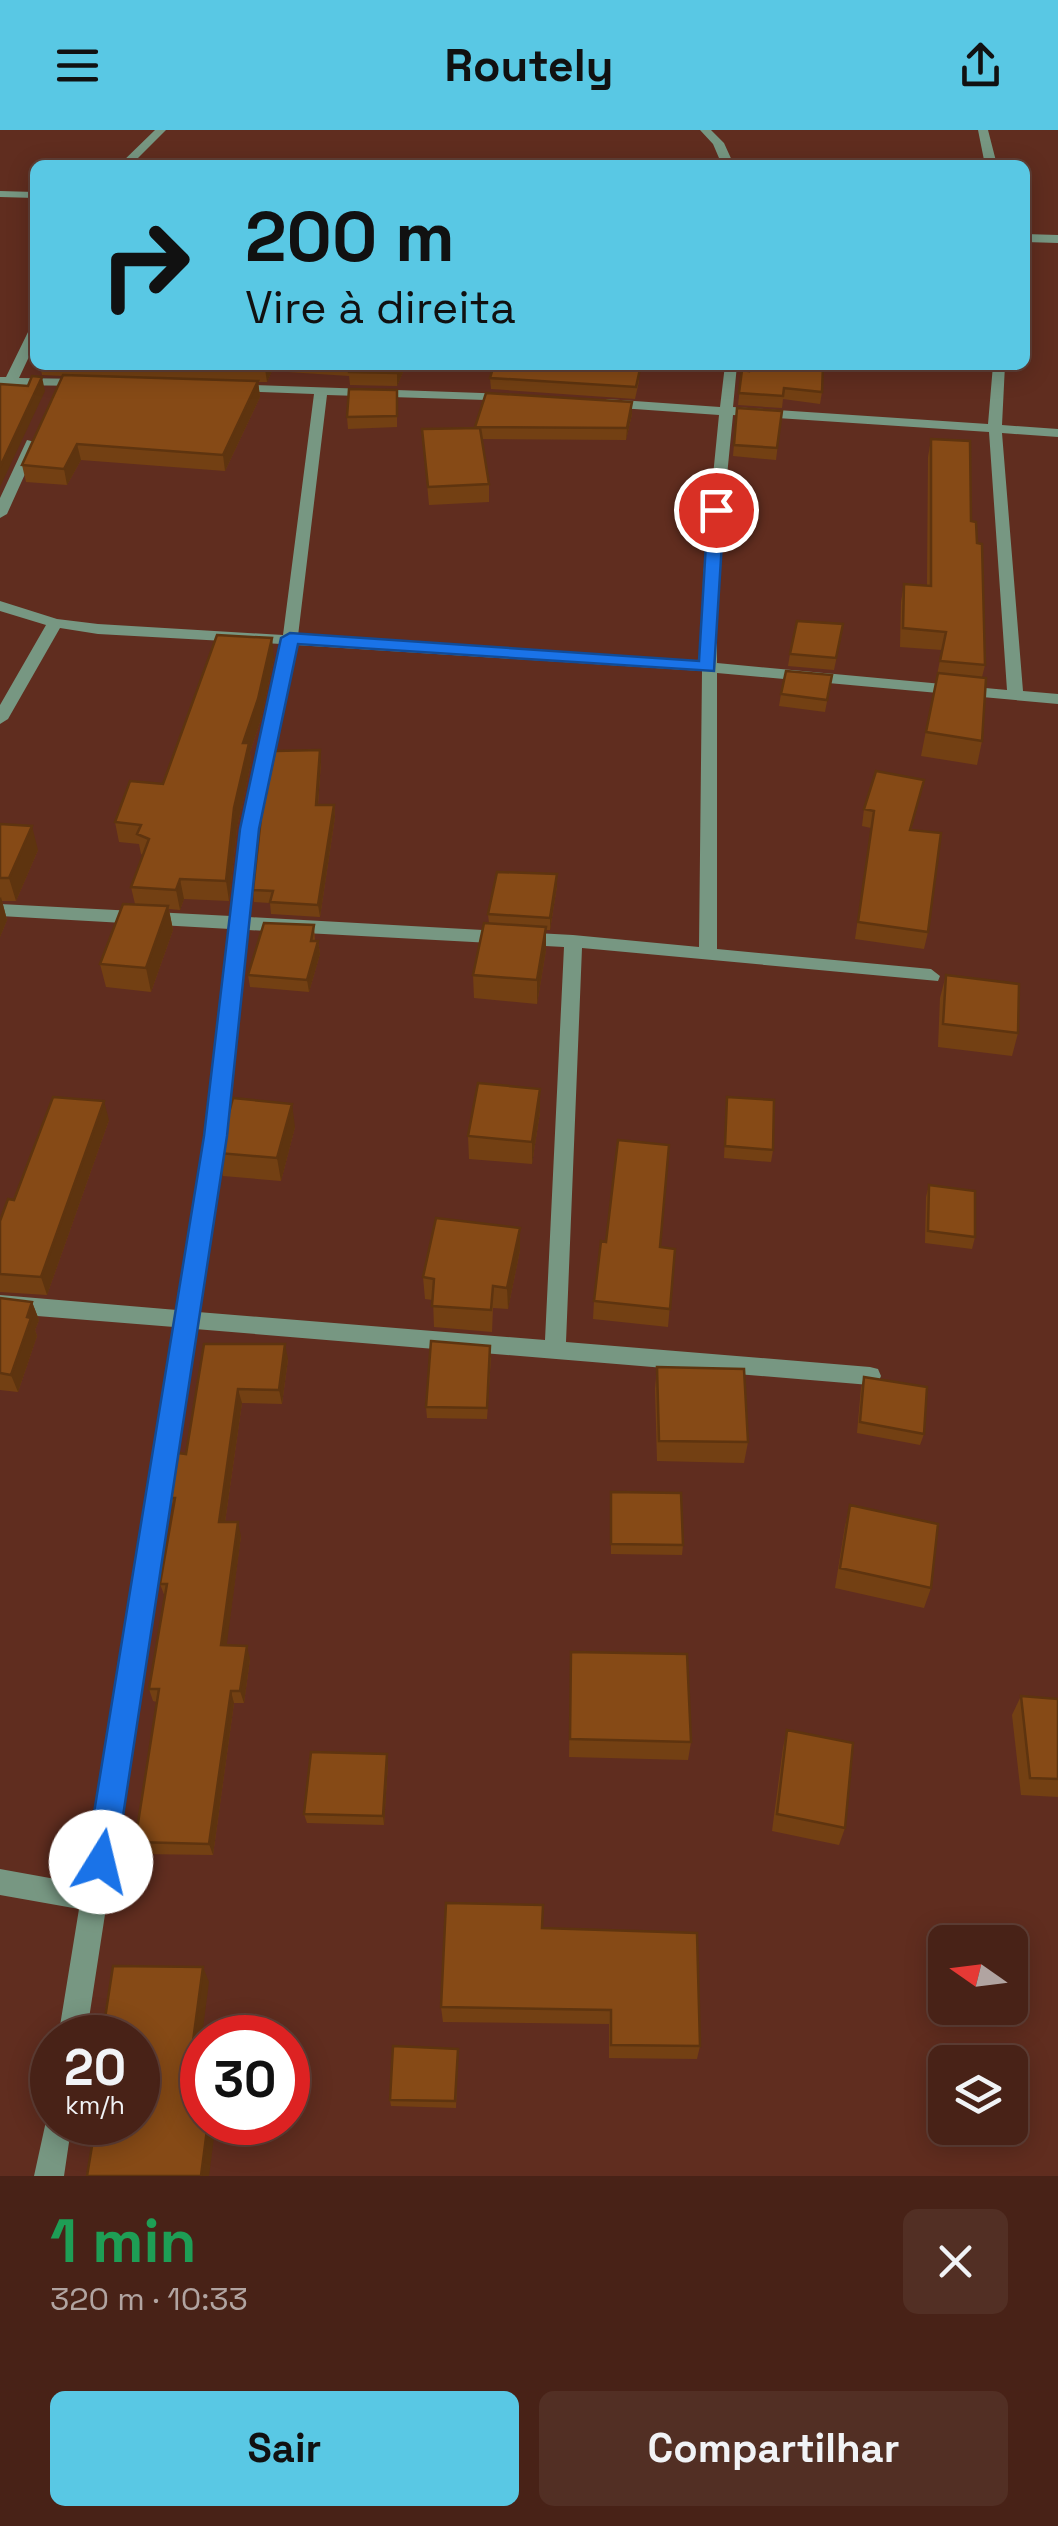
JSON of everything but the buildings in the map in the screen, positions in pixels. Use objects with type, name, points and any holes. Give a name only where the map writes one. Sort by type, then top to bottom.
[{"type":"street","points":[[130,160],[160,130]]},
{"type":"street","points":[[706,130],[726,160]]},
{"type":"street","points":[[983,130],[990,160]]},
{"type":"street","points":[[0,194],[30,195]]},
{"type":"street","points":[[1030,238],[1058,239]]},
{"type":"street","points":[[30,339],[6,381],[97,383]]},
{"type":"street","points":[[708,954],[710,577],[730,370]]},
{"type":"street","points":[[999,370],[995,428],[1015,694]]},
{"type":"street","points":[[53,399],[60,382]]},
{"type":"street","points":[[209,386],[530,399]]},
{"type":"street","points":[[76,2015],[215,1136],[250,829],[290,638],[321,390]]},
{"type":"street","points":[[589,402],[1058,433]]},
{"type":"street","points":[[0,514],[38,432]]},
{"type":"street","points":[[0,606],[55,623],[98,629],[708,667],[1058,699]]},
{"type":"street","points":[[0,719],[55,623]]},
{"type":"street","points":[[0,910],[573,941],[931,976]]},
{"type":"street","points":[[555,1350],[573,941]]},
{"type":"street","points":[[0,1304],[870,1376]]},
{"type":"street","points":[[0,1882],[95,1899]]},
{"type":"street","points":[[49,2176],[54,2145]]},
{"type":"route","points":[[101,1862],[215,1136],[250,829],[290,638],[708,667],[716,510]]}]
